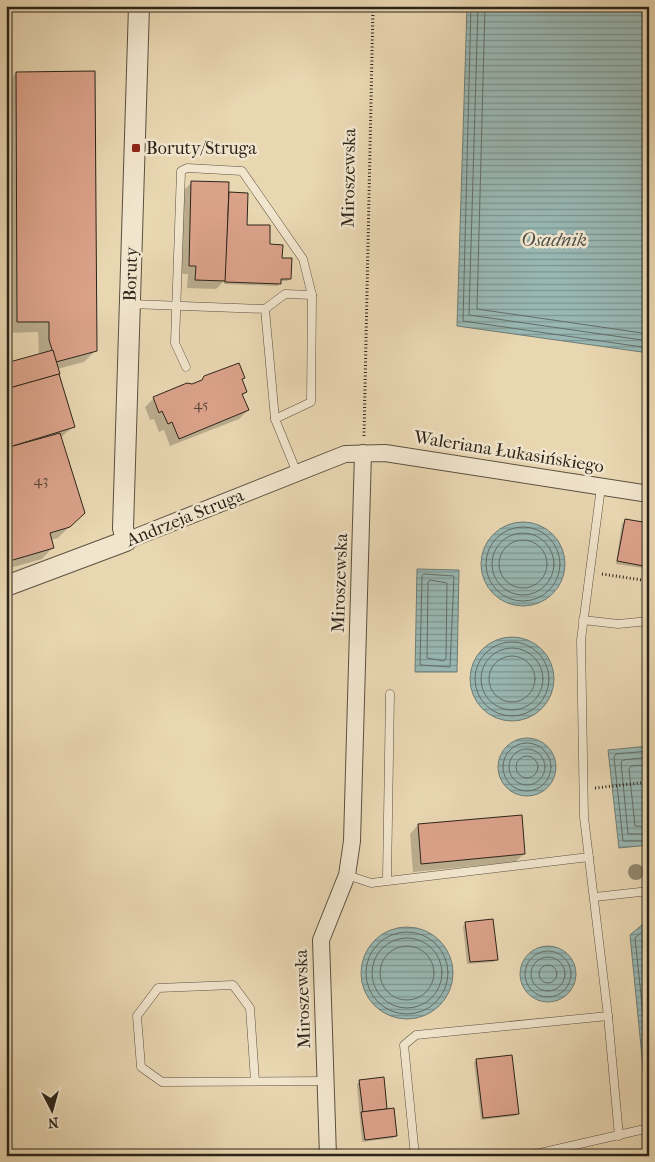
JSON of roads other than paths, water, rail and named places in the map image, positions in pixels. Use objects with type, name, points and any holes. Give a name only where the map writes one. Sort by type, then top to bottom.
[{"type":"street","name":"Boruty","points":[[126,541],[123,528],[139,6]]},
{"type":"street","name":"Andrzeja Struga","points":[[6,586],[126,541],[345,454],[363,453]]},
{"type":"street","name":"Waleriana Łukasińskiego","points":[[363,453],[385,453],[649,494]]},
{"type":"street","name":"Miroszewska","points":[[328,1156],[321,940],[347,875],[352,841],[363,453]]},
{"type":"lane","points":[[186,368],[175,343],[181,171],[187,168],[242,171],[303,260],[312,295],[310,402],[275,419]]},
{"type":"lane","points":[[129,304],[176,304],[265,309],[285,294],[312,295]]},
{"type":"lane","points":[[265,309],[275,419],[297,473]]},
{"type":"lane","points":[[601,487],[581,640],[583,790],[584,817],[608,1016],[618,1136]]},
{"type":"lane","points":[[583,620],[618,624],[649,621]]},
{"type":"lane","points":[[387,879],[390,694]]},
{"type":"lane","points":[[347,875],[371,883],[387,879],[589,856]]},
{"type":"lane","points":[[595,897],[649,891]]},
{"type":"lane","points":[[255,1081],[250,1008],[233,985],[158,988],[137,1016],[140,1067],[162,1082],[327,1082]]},
{"type":"lane","points":[[415,1156],[404,1044],[416,1035],[608,1016]]},
{"type":"lane","points":[[527,1156],[649,1128]]},
{"type":"water","name":"Osadnik","points":[[467,6],[649,6],[649,353],[457,326]]},
{"type":"water","points":[[515,522],[531,522],[547,529],[558,540],[565,556],[562,580],[553,594],[547,599],[531,606],[515,606],[499,599],[488,588],[481,572],[481,556],[488,540],[499,529]]},
{"type":"water","points":[[417,569],[459,570],[457,672],[415,672]]},
{"type":"water","points":[[512,637],[528,640],[542,649],[551,663],[554,679],[551,695],[542,709],[528,718],[512,721],[496,718],[482,709],[473,695],[470,679],[473,663],[482,649],[496,640]]},
{"type":"water","points":[[521,738],[533,738],[548,746],[556,761],[556,773],[548,788],[533,796],[521,796],[506,788],[498,773],[498,761],[506,746]]},
{"type":"water","points":[[649,746],[649,845],[619,848],[608,750]]},
{"type":"water","points":[[649,919],[649,1108],[647,1108],[630,935]]},
{"type":"water","points":[[407,927],[425,930],[440,940],[450,955],[453,973],[450,991],[440,1006],[425,1016],[407,1019],[389,1016],[374,1006],[364,991],[361,973],[364,955],[374,940],[389,930]]},
{"type":"water","points":[[548,946],[559,948],[568,954],[574,963],[576,974],[574,985],[568,994],[559,1000],[548,1002],[537,1000],[528,994],[522,985],[520,974],[522,963],[528,954],[537,948]]},
{"type":"place","name":"Boruty/Struga","points":[[136,148]]}]
